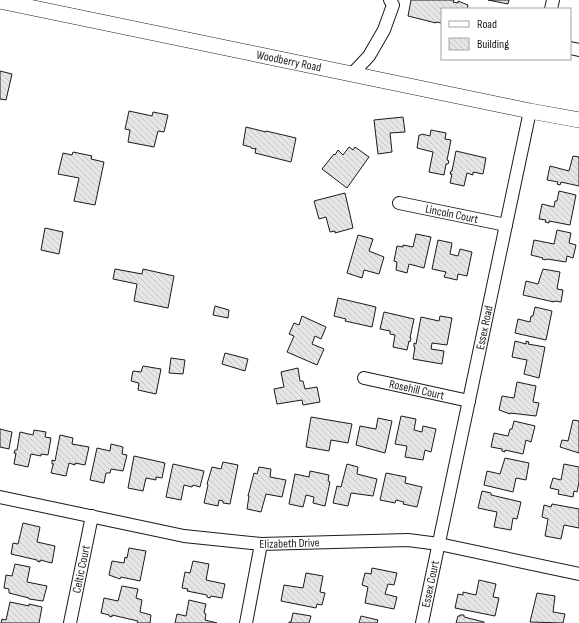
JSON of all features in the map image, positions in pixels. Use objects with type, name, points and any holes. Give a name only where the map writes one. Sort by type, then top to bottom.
[{"type":"street","name":"Woodberry Road","points":[[0,0],[579,120]]},
{"type":"street","points":[[353,73],[369,56],[384,30],[393,5],[390,0]]},
{"type":"street","name":"Essex Road","points":[[439,544],[530,111]]},
{"type":"street","name":"Lincoln Court","points":[[399,203],[506,225]]},
{"type":"street","name":"Rosehill Court","points":[[364,378],[469,402]]},
{"type":"street","name":"Elizabeth Drive","points":[[0,497],[184,536],[261,544],[408,540],[439,544],[579,574]]},
{"type":"street","name":"Celtic Court","points":[[70,623],[92,516]]},
{"type":"street","points":[[246,623],[261,544]]},
{"type":"street","name":"Essex Court","points":[[422,623],[439,544]]},
{"type":"building","points":[[411,0],[454,0],[453,2],[458,3],[458,1],[468,5],[467,8],[441,8],[441,23],[408,16]]},
{"type":"building","points":[[488,0],[509,0],[508,4]]},
{"type":"building","points":[[0,71],[12,74],[6,100],[0,99]]},
{"type":"building","points":[[129,111],[152,116],[153,112],[168,115],[164,132],[158,131],[154,147],[128,142],[130,130],[125,129]]},
{"type":"building","points":[[403,117],[405,132],[390,133],[392,152],[378,154],[374,120]]},
{"type":"building","points":[[246,127],[296,138],[291,162],[255,153],[256,148],[243,145]]},
{"type":"building","points":[[431,130],[446,133],[445,139],[451,140],[447,160],[449,161],[448,164],[446,164],[444,175],[429,172],[433,152],[417,148],[419,135],[422,134],[430,136]]},
{"type":"building","points":[[349,147],[353,150],[355,147],[369,157],[347,188],[322,169],[338,150],[343,155]]},
{"type":"building","points":[[456,151],[486,158],[483,174],[473,172],[473,175],[467,173],[464,186],[450,183],[452,174],[450,174]]},
{"type":"building","points":[[73,152],[92,156],[91,159],[104,162],[95,205],[74,201],[79,178],[58,174],[63,153],[72,155]]},
{"type":"building","points":[[573,156],[579,157],[579,186],[561,182],[560,185],[557,184],[558,182],[547,180],[550,166],[569,171]]},
{"type":"building","points":[[559,191],[576,195],[570,225],[549,221],[549,223],[545,222],[546,220],[539,219],[542,204],[554,207]]},
{"type":"building","points":[[345,193],[353,228],[335,233],[335,231],[330,232],[326,217],[319,219],[314,201]]},
{"type":"building","points":[[45,228],[63,232],[59,254],[41,250]]},
{"type":"building","points":[[557,230],[571,233],[569,243],[576,245],[573,258],[567,256],[566,262],[546,260],[531,255],[534,240],[554,244]]},
{"type":"building","points":[[416,234],[431,237],[424,268],[409,264],[407,273],[396,270],[397,262],[394,261],[397,246],[403,247],[403,245],[413,247]]},
{"type":"building","points":[[358,235],[373,239],[369,251],[384,257],[379,274],[364,270],[362,278],[347,273]]},
{"type":"building","points":[[438,240],[452,243],[450,254],[458,256],[460,249],[472,252],[467,276],[458,274],[457,280],[444,277],[446,272],[432,269]]},
{"type":"building","points":[[115,269],[142,274],[143,269],[174,276],[168,308],[134,301],[137,284],[113,279]]},
{"type":"building","points":[[543,269],[560,272],[557,289],[563,290],[561,302],[554,302],[523,295],[526,281],[538,284]]},
{"type":"building","points":[[338,298],[376,307],[372,327],[345,321],[346,319],[334,316]]},
{"type":"building","points":[[215,306],[229,310],[228,318],[213,315]]},
{"type":"building","points":[[535,307],[552,311],[546,340],[515,333],[518,319],[530,322]]},
{"type":"building","points":[[384,312],[414,319],[411,338],[407,350],[393,347],[395,335],[390,334],[390,331],[380,329]]},
{"type":"building","points":[[302,316],[326,327],[321,339],[315,336],[312,344],[324,349],[317,365],[287,352],[294,336],[289,334],[294,323],[299,325]]},
{"type":"building","points":[[440,316],[452,318],[447,345],[432,343],[431,349],[444,351],[442,364],[413,359],[415,347],[414,343],[416,344],[421,317],[439,321]]},
{"type":"building","points":[[515,341],[526,344],[526,341],[529,342],[528,344],[545,347],[539,378],[524,374],[527,360],[512,357]]},
{"type":"building","points":[[225,353],[248,359],[245,371],[222,364]]},
{"type":"building","points":[[171,358],[185,360],[183,374],[169,373]]},
{"type":"building","points":[[143,366],[161,369],[156,394],[138,390],[139,383],[131,381],[133,371],[141,372]]},
{"type":"building","points":[[298,368],[300,381],[303,381],[305,389],[317,387],[320,402],[303,405],[302,400],[277,404],[274,389],[284,387],[281,372]]},
{"type":"building","points":[[517,382],[536,386],[533,402],[539,403],[536,416],[510,414],[499,410],[502,396],[514,398]]},
{"type":"building","points":[[401,416],[416,419],[414,430],[422,432],[423,426],[436,429],[431,452],[425,450],[423,460],[405,457],[407,446],[395,444]]},
{"type":"building","points":[[311,417],[352,424],[348,443],[331,440],[329,451],[306,447]]},
{"type":"building","points":[[378,418],[392,421],[385,453],[356,445],[360,426],[376,429]]},
{"type":"building","points":[[573,420],[579,421],[579,453],[560,447],[562,440],[568,441]]},
{"type":"building","points":[[514,421],[535,426],[531,442],[526,440],[523,454],[505,450],[505,452],[502,451],[502,449],[491,447],[494,433],[508,436]]},
{"type":"building","points":[[0,429],[12,432],[9,449],[0,447]]},
{"type":"building","points":[[34,430],[46,432],[45,437],[51,438],[48,455],[41,454],[41,456],[31,454],[28,467],[14,464],[16,453],[14,453],[15,450],[17,450],[20,432],[33,435]]},
{"type":"building","points":[[60,435],[73,438],[72,444],[89,447],[85,465],[75,463],[75,465],[69,463],[66,476],[51,473],[54,464],[52,464],[52,460],[55,461]]},
{"type":"building","points":[[111,444],[123,447],[122,454],[127,455],[123,471],[111,469],[110,473],[106,473],[104,483],[90,480],[97,448],[110,451]]},
{"type":"building","points":[[134,456],[165,463],[162,478],[156,477],[156,480],[146,478],[143,491],[128,488]]},
{"type":"building","points":[[505,458],[529,463],[526,480],[516,478],[513,492],[484,485],[487,471],[500,474]]},
{"type":"building","points":[[223,462],[238,465],[230,504],[223,503],[223,501],[219,500],[218,506],[204,503],[212,467],[221,469]]},
{"type":"building","points":[[173,464],[204,471],[200,487],[184,485],[181,500],[166,497]]},
{"type":"building","points":[[347,464],[358,467],[357,474],[377,479],[373,496],[351,493],[348,506],[333,503],[337,486],[341,487]]},
{"type":"building","points":[[564,464],[579,467],[577,492],[574,491],[573,497],[558,494],[559,490],[550,488],[553,478],[561,480]]},
{"type":"building","points":[[259,467],[271,469],[270,477],[286,480],[282,497],[266,494],[261,512],[247,509],[248,496],[254,473],[257,474]]},
{"type":"building","points":[[310,471],[329,475],[328,481],[330,482],[325,506],[313,503],[314,497],[306,495],[303,507],[289,504],[295,474],[309,477]]},
{"type":"building","points":[[386,473],[406,477],[405,483],[422,487],[417,507],[403,504],[404,502],[396,500],[395,503],[380,500]]},
{"type":"building","points":[[482,491],[491,493],[491,495],[521,502],[517,519],[513,518],[511,530],[494,527],[497,512],[478,508]]},
{"type":"building","points":[[552,504],[579,509],[579,528],[564,525],[561,539],[545,536],[548,519],[542,517],[544,505],[551,507]]},
{"type":"building","points":[[23,523],[40,527],[37,542],[55,546],[52,563],[40,560],[40,562],[11,554],[13,543],[18,544]]},
{"type":"building","points":[[129,548],[146,551],[140,581],[121,577],[120,579],[109,575],[112,561],[124,563],[125,557],[127,558]]},
{"type":"building","points":[[193,561],[209,564],[206,580],[225,584],[222,598],[211,596],[210,598],[207,597],[207,595],[187,591],[188,589],[182,588],[185,572],[190,573]]},
{"type":"building","points":[[15,564],[30,567],[27,582],[47,586],[43,601],[29,599],[9,593],[9,589],[4,588],[6,575],[12,576]]},
{"type":"building","points":[[372,568],[397,573],[394,585],[388,584],[385,594],[397,597],[394,609],[365,603],[368,587],[362,585],[365,573],[371,574]]},
{"type":"building","points":[[306,573],[323,576],[320,592],[325,593],[322,605],[317,604],[316,608],[281,601],[284,585],[303,588]]},
{"type":"building","points":[[479,580],[496,584],[493,597],[499,598],[495,616],[455,608],[458,594],[463,595],[463,592],[476,595]]},
{"type":"building","points":[[122,586],[138,589],[136,598],[142,600],[140,612],[151,615],[150,623],[137,623],[138,621],[112,615],[112,617],[101,613],[104,598],[118,601]]},
{"type":"building","points":[[537,593],[555,596],[553,612],[565,614],[563,623],[530,622]]},
{"type":"building","points":[[189,600],[206,604],[204,613],[206,614],[205,620],[217,623],[175,623],[177,614],[186,616]]},
{"type":"building","points":[[10,602],[42,607],[39,623],[1,623],[2,619],[6,620]]},
{"type":"building","points":[[293,613],[311,616],[309,623],[289,623],[291,622]]},
{"type":"building","points":[[464,615],[464,617],[484,623],[456,623],[458,616]]},
{"type":"building","points":[[361,616],[378,620],[377,623],[359,623]]}]
